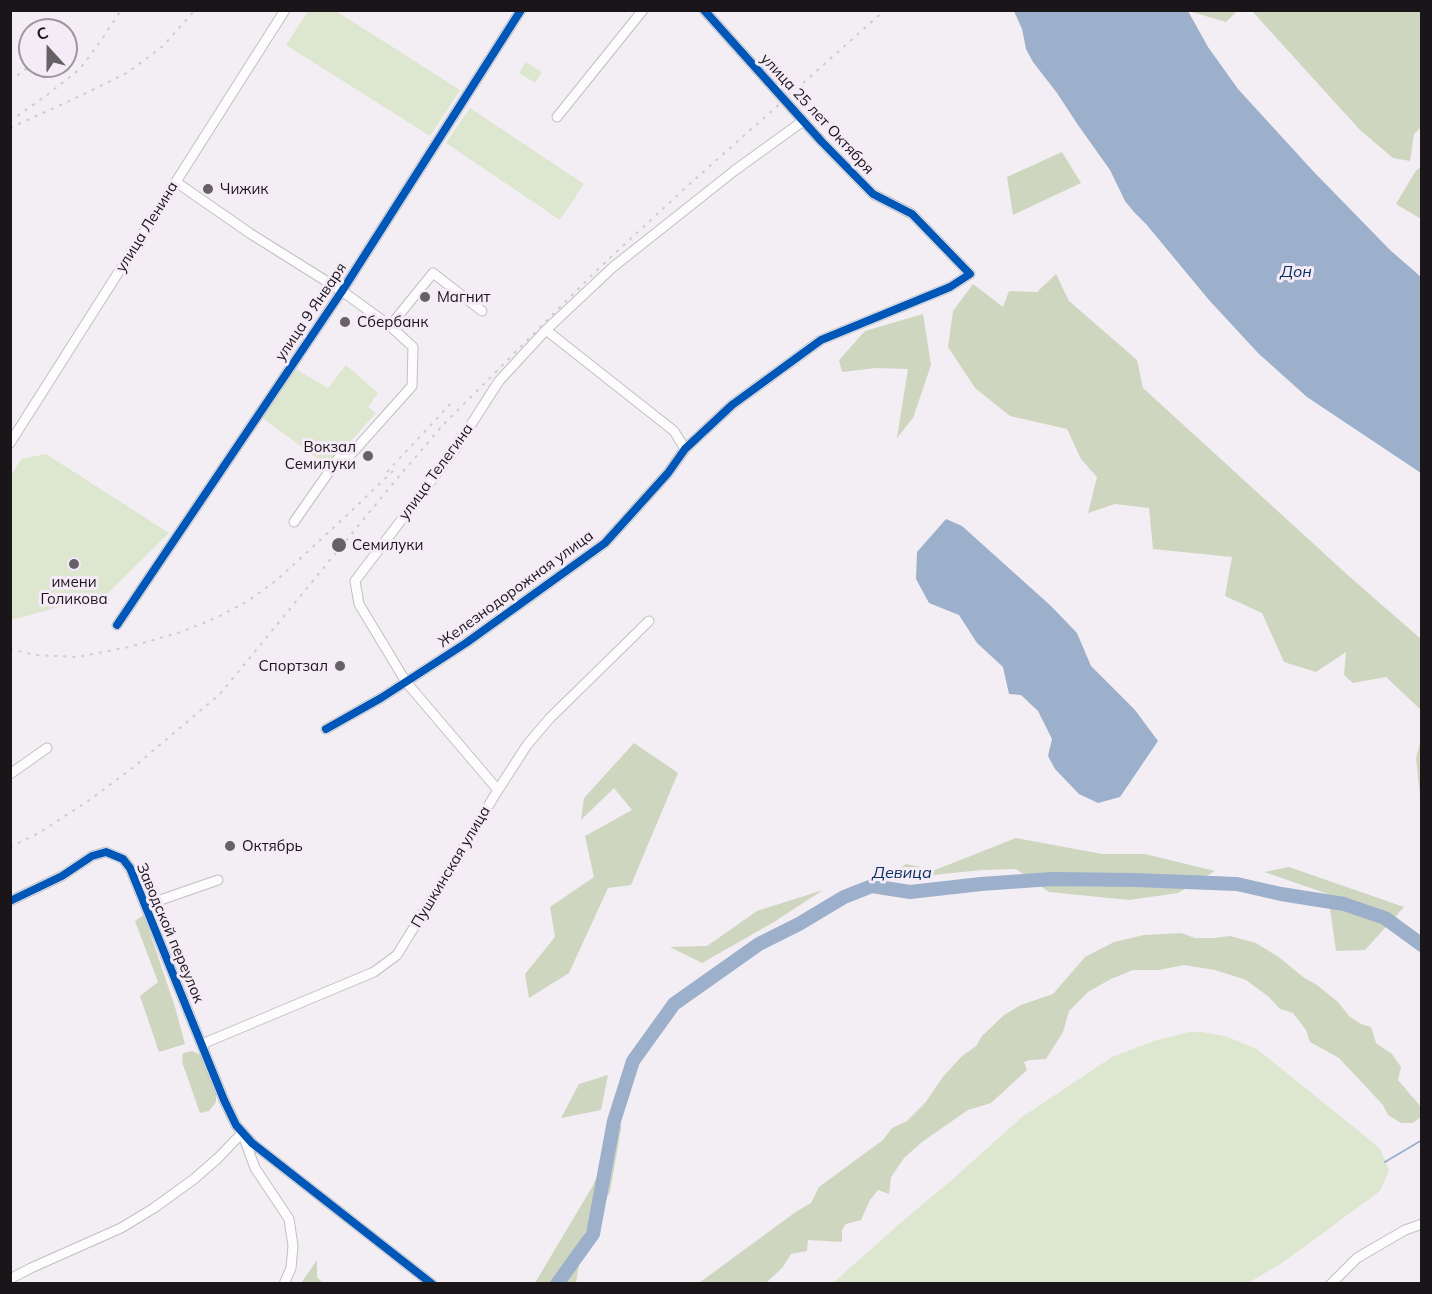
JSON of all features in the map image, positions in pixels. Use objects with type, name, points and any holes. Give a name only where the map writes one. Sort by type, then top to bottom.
[{"type":"street","name":"улица Ленина","points":[[10,443],[285,10]]},
{"type":"street","name":"улица 9 Января","points":[[117,625],[342,291],[521,10]]},
{"type":"street","points":[[557,117],[643,10]]},
{"type":"street","name":"улица 25 лет Октября","points":[[704,10],[822,142],[873,194],[912,214],[970,274]]},
{"type":"street","name":"улица Телегина","points":[[498,789],[406,682],[359,604],[355,581],[456,448],[499,381],[546,330],[613,267],[734,171],[803,121]]},
{"type":"street","points":[[176,182],[251,234],[342,291],[390,326],[413,347],[412,386],[345,461],[340,456],[294,522]]},
{"type":"street","points":[[390,326],[433,273],[482,311]]},
{"type":"street","name":"Железнодорожная улица","points":[[326,729],[406,682],[466,643],[605,543],[668,473],[685,449],[732,405],[821,340],[950,287],[970,274]]},
{"type":"street","points":[[546,330],[674,431],[685,449]]},
{"type":"street","name":"Пушкинская улица","points":[[202,1044],[374,972],[397,955],[527,745],[649,621]]},
{"type":"street","points":[[10,774],[46,748]]},
{"type":"street","name":"Заводской переулок","points":[[10,901],[62,876],[92,856],[106,852],[123,859],[130,868],[146,905],[224,1100],[242,1133]]},
{"type":"street","points":[[146,905],[218,880]]},
{"type":"street","points":[[10,1279],[121,1228],[153,1208],[194,1179],[242,1133]]},
{"type":"street","points":[[242,1133],[255,1168],[289,1219],[293,1246],[291,1269],[284,1284]]},
{"type":"street","points":[[242,1133],[432,1284]]},
{"type":"street","points":[[1331,1284],[1357,1258],[1405,1230],[1422,1224]]},
{"type":"green space","points":[[308,11],[336,11],[460,90],[430,136],[286,45]]},
{"type":"green space","points":[[1188,11],[1237,11],[1226,22]]},
{"type":"green space","points":[[1252,11],[1421,11],[1421,127],[1414,134],[1410,161],[1393,158],[1360,130]]},
{"type":"green space","points":[[526,62],[542,72],[535,83],[519,73]]},
{"type":"green space","points":[[470,108],[584,184],[560,220],[446,143]]},
{"type":"green space","points":[[1062,152],[1081,183],[1013,215],[1007,177]]},
{"type":"green space","points":[[1421,166],[1421,219],[1396,204]]},
{"type":"green space","points":[[1056,274],[1069,301],[1137,360],[1143,388],[1421,639],[1421,710],[1386,677],[1353,683],[1344,675],[1346,652],[1316,672],[1284,662],[1262,613],[1225,596],[1232,557],[1153,549],[1149,508],[1115,504],[1088,513],[1097,477],[1081,459],[1067,429],[1010,416],[975,388],[948,347],[953,311],[973,284],[1003,307],[1009,291],[1037,292]]},
{"type":"green space","points":[[923,314],[931,365],[913,418],[897,438],[908,369],[876,368],[842,372],[839,360],[865,331]]},
{"type":"green space","points":[[346,365],[378,393],[368,407],[376,413],[328,466],[261,417],[294,368],[328,388]]},
{"type":"green space","name":"имени Голикова","points":[[46,454],[169,533],[107,594],[11,620],[11,476],[21,459]]},
{"type":"green space","points":[[1422,739],[1421,806],[1416,758]]},
{"type":"green space","points":[[634,743],[678,773],[631,885],[608,888],[569,973],[529,998],[525,974],[555,937],[550,907],[594,877],[585,836],[632,810],[614,788],[581,820],[584,798]]},
{"type":"green space","points":[[1016,838],[1102,854],[1145,854],[1215,871],[1178,893],[1129,900],[1049,892],[1016,869],[982,870],[883,880],[906,864],[935,870]]},
{"type":"green space","points":[[1289,867],[1404,907],[1365,950],[1336,951],[1328,894],[1264,872]]},
{"type":"green space","points":[[823,890],[774,922],[702,963],[670,947],[707,946],[757,911]]},
{"type":"green space","points":[[144,915],[185,1044],[159,1052],[140,996],[158,982],[135,921]]},
{"type":"green space","points":[[1181,933],[1195,938],[1230,936],[1256,943],[1317,985],[1338,1002],[1349,1016],[1371,1027],[1376,1043],[1392,1054],[1401,1067],[1398,1080],[1421,1107],[1421,1117],[1413,1123],[1401,1123],[1388,1115],[1383,1105],[1339,1058],[1310,1042],[1306,1030],[1293,1013],[1280,1009],[1269,997],[1246,980],[1215,970],[1184,965],[1159,970],[1133,970],[1088,992],[1069,1011],[1063,1032],[1046,1059],[1024,1062],[1027,1070],[991,1103],[968,1110],[922,1142],[904,1158],[891,1177],[889,1194],[878,1190],[870,1200],[861,1220],[846,1224],[842,1230],[842,1242],[808,1240],[807,1251],[791,1254],[782,1268],[766,1283],[699,1283],[811,1203],[819,1187],[883,1140],[892,1128],[907,1121],[925,1103],[942,1078],[961,1057],[976,1046],[982,1036],[1004,1015],[1021,1005],[1053,994],[1085,957],[1114,942],[1144,935]]},
{"type":"green space","points":[[1190,1032],[1225,1036],[1257,1049],[1371,1141],[1380,1149],[1389,1170],[1380,1191],[1282,1263],[1248,1283],[833,1283],[1022,1117],[1112,1057],[1157,1040]]},
{"type":"green space","points":[[193,1051],[202,1056],[216,1093],[216,1102],[209,1111],[200,1113],[182,1062],[183,1053]]},
{"type":"green space","points":[[608,1075],[601,1110],[561,1118],[579,1084]]},
{"type":"green space","points":[[622,1123],[610,1192],[584,1234],[576,1283],[535,1283],[592,1187]]},
{"type":"green space","points":[[317,1260],[317,1277],[323,1283],[301,1283]]},
{"type":"water","name":"Дон","points":[[1014,11],[1188,11],[1208,47],[1238,89],[1313,171],[1390,250],[1421,277],[1421,473],[1307,397],[1258,353],[1209,300],[1125,201],[1110,170],[1033,62],[1026,49],[1022,29]]},
{"type":"water","points":[[946,519],[962,526],[1051,606],[1077,633],[1091,666],[1135,710],[1158,741],[1120,797],[1098,803],[1079,794],[1055,769],[1048,756],[1052,739],[1038,711],[1021,695],[1009,694],[1003,667],[977,643],[959,615],[929,603],[916,579],[917,552]]},
{"type":"waterway","name":"Девица","points":[[557,1284],[593,1234],[614,1121],[633,1061],[674,1004],[759,944],[799,924],[844,897],[872,886],[910,892],[1052,879],[1237,884],[1344,904],[1385,918],[1422,945]]},
{"type":"waterway","points":[[1385,1162],[1422,1140]]},
{"type":"railway","points":[[10,121],[80,69],[121,10]]},
{"type":"railway","points":[[10,128],[127,73],[163,46],[195,10]]},
{"type":"railway","points":[[10,847],[39,833],[91,799],[135,766],[220,694],[443,425],[595,272],[683,190],[885,10]]},
{"type":"railway","points":[[10,81],[18,75]]},
{"type":"railway","points":[[387,472],[454,400]]},
{"type":"railway","points":[[10,649],[35,655],[77,657],[129,647],[181,632],[216,618],[248,601],[278,579],[396,468]]},
{"type":"cycle path","points":[[117,625],[342,291],[521,10]]},
{"type":"cycle path","points":[[326,729],[381,698],[466,643],[605,543],[668,473],[685,449],[732,405],[821,340],[950,287],[970,274],[912,214],[873,194],[822,142],[704,10]]},
{"type":"cycle path","points":[[10,901],[62,876],[92,856],[106,852],[123,859],[130,868],[236,1125],[252,1143],[432,1284]]},
{"type":"place","name":"Чижик","points":[[208,189]]},
{"type":"place","name":"Магнит","points":[[425,297]]},
{"type":"place","name":"Сбербанк","points":[[345,322]]},
{"type":"place","name":"Вокзал Семилуки","points":[[368,456]]},
{"type":"place","name":"Семилуки","points":[[339,545]]},
{"type":"place","name":"имени Голикова","points":[[74,564]]},
{"type":"place","name":"Спортзал","points":[[340,666]]},
{"type":"place","name":"Октябрь","points":[[230,846]]}]
